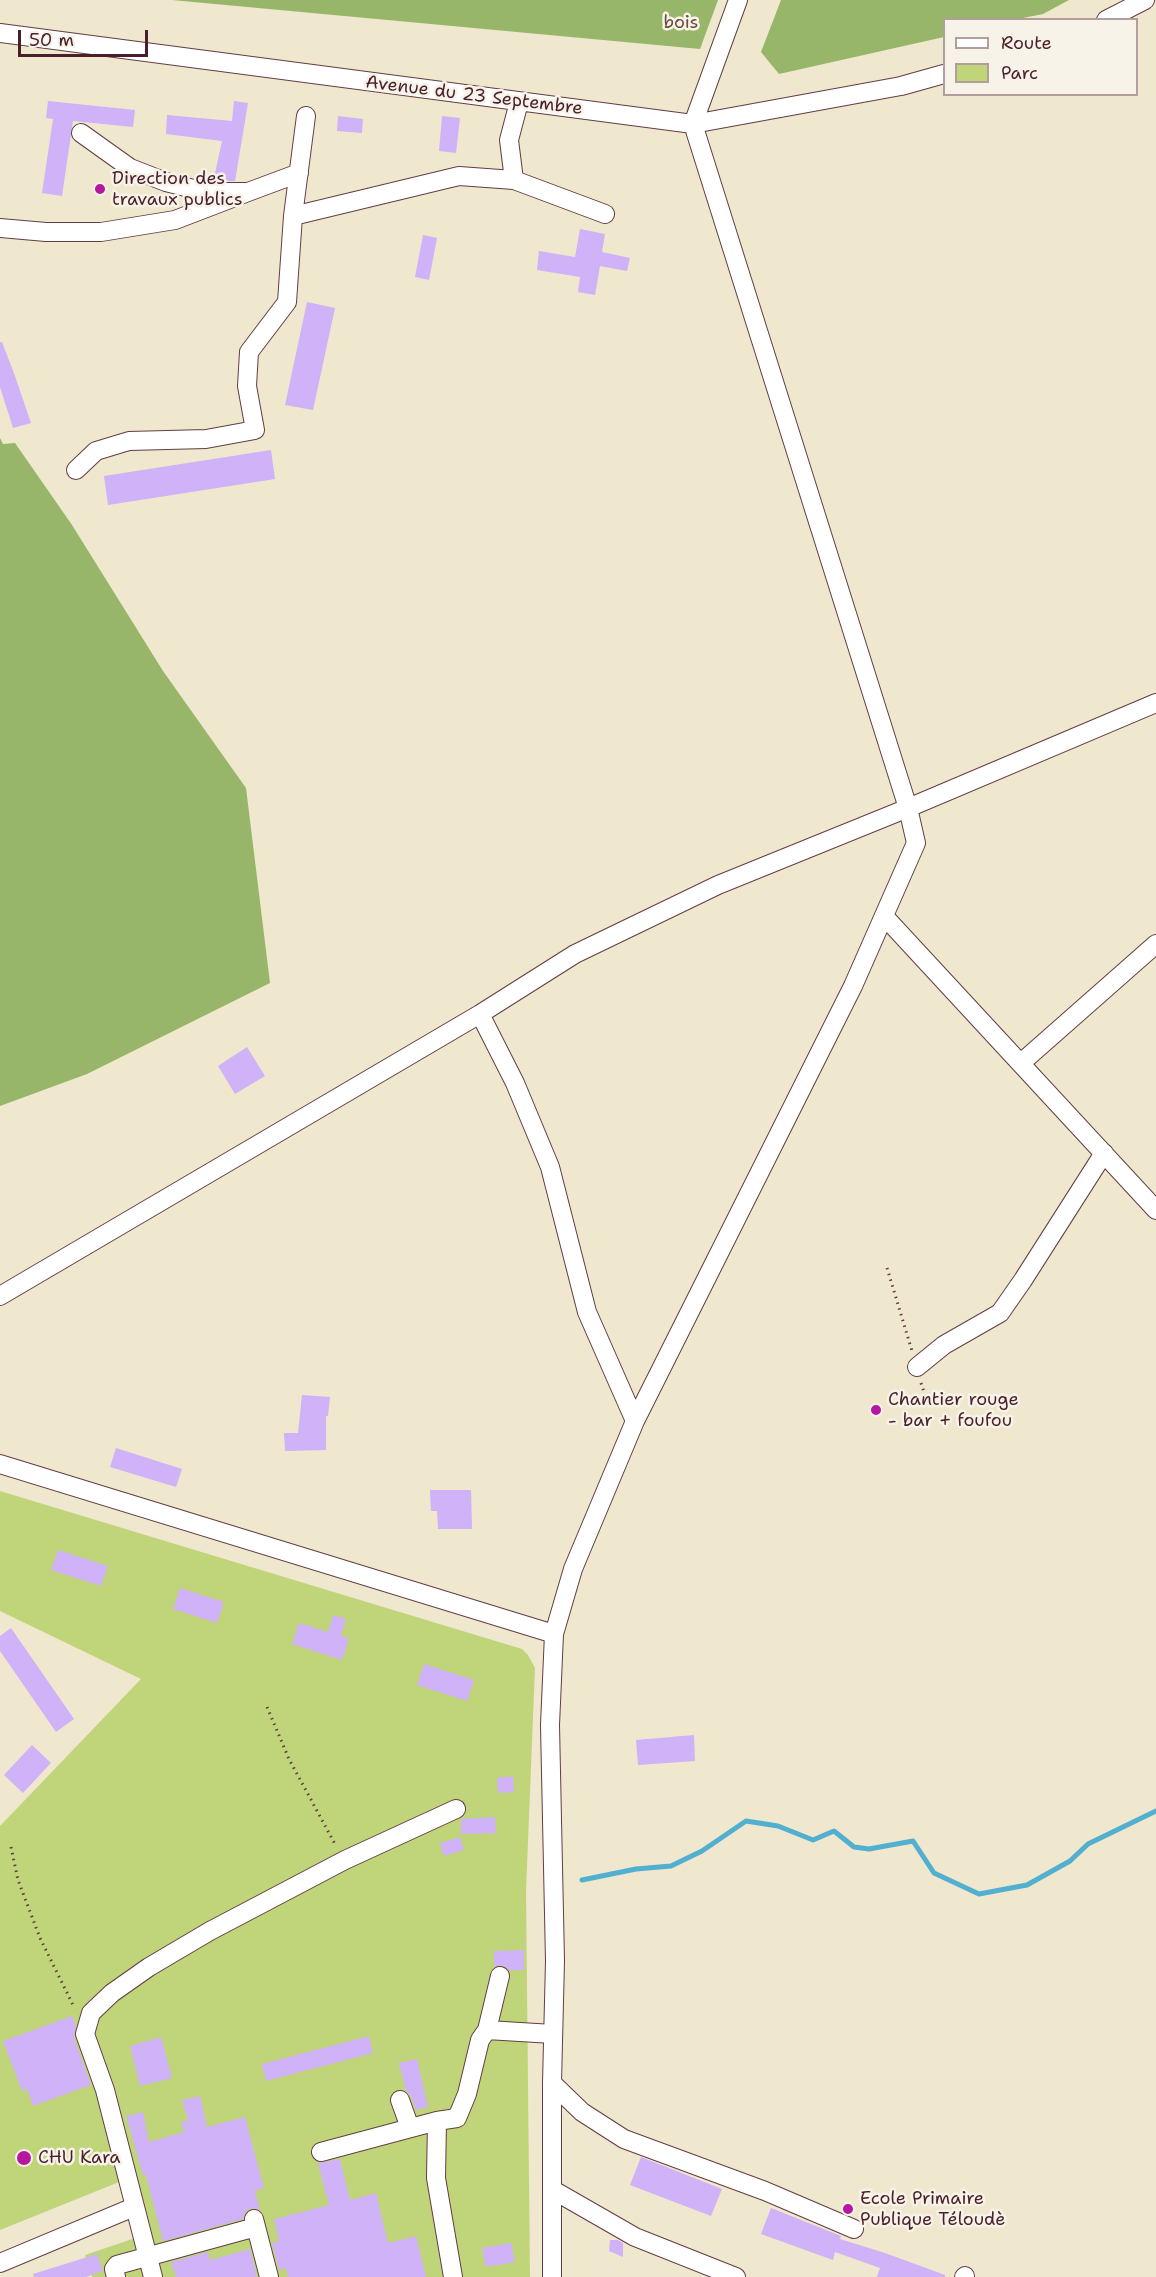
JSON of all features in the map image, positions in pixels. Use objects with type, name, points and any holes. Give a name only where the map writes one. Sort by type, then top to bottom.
[{"type":"street","points":[[552,2277],[552,2083],[555,1961],[550,1725],[554,1634],[573,1569],[635,1421],[853,986],[916,843],[908,808],[693,124],[738,0]]},
{"type":"street","points":[[1110,18],[1144,0]]},
{"type":"street","name":"Avenue du 23 Septembre","points":[[0,33],[693,124],[901,86],[943,75]]},
{"type":"street","points":[[514,180],[509,140],[519,102]]},
{"type":"street","points":[[76,470],[96,451],[129,441],[206,439],[255,430],[247,386],[249,352],[287,302],[293,216],[306,116]]},
{"type":"street","points":[[81,133],[130,168],[166,182],[205,192],[248,192]]},
{"type":"street","points":[[0,228],[46,232],[101,232],[175,220],[299,173]]},
{"type":"street","points":[[293,216],[459,176],[514,180],[605,213]]},
{"type":"street","points":[[0,1296],[480,1014],[575,954],[718,885],[908,808],[1156,703]]},
{"type":"street","points":[[884,915],[1156,1210]]},
{"type":"street","points":[[1021,1063],[1156,944]]},
{"type":"street","points":[[480,1014],[515,1083],[550,1167],[586,1312],[635,1421]]},
{"type":"street","points":[[917,1367],[944,1345],[1000,1313],[1104,1153]]},
{"type":"street","points":[[0,1464],[554,1634]]},
{"type":"street","points":[[153,2277],[105,2090],[85,2034],[91,2013],[112,1993],[148,1967],[210,1931],[345,1860],[456,1809]]},
{"type":"street","points":[[321,2152],[437,2121],[457,2118],[467,2094],[480,2040],[487,2030],[500,1976]]},
{"type":"street","points":[[487,2030],[553,2034]]},
{"type":"street","points":[[552,2083],[582,2112],[624,2139],[765,2191],[854,2229]]},
{"type":"street","points":[[400,2100],[410,2128]]},
{"type":"street","points":[[437,2121],[436,2178],[453,2277]]},
{"type":"street","points":[[553,2190],[635,2237],[736,2277]]},
{"type":"street","points":[[0,2263],[134,2207]]},
{"type":"street","points":[[116,2277],[114,2269],[117,2265],[255,2223],[268,2277]]},
{"type":"path","points":[[887,1268],[928,1404]]},
{"type":"path","points":[[267,1707],[289,1759],[318,1816],[345,1860]]},
{"type":"path","points":[[11,1847],[18,1880],[36,1928],[85,2034]]},
{"type":"green space","name":"bois","points":[[172,0],[718,0],[700,49]]},
{"type":"green space","points":[[781,0],[1069,0],[1043,14],[1023,18],[943,18],[943,37],[779,74],[761,52]]},
{"type":"green space","points":[[0,438],[3,444],[15,443],[72,525],[163,671],[246,788],[270,983],[87,1074],[0,1106]]},
{"type":"green space","points":[[0,1491],[522,1649],[528,1655],[535,1668],[526,1891],[530,2277],[92,2277],[85,2255],[150,2233],[134,2176],[0,2230],[0,1826],[141,1679],[0,1611]]},
{"type":"building","points":[[48,101],[135,110],[133,127],[73,121],[62,196],[42,193],[53,119],[46,118]]},
{"type":"building","points":[[234,101],[248,103],[235,181],[230,181],[214,178],[222,141],[166,134],[167,115],[232,121]]},
{"type":"building","points":[[338,116],[363,119],[362,133],[337,131]]},
{"type":"building","points":[[442,116],[460,118],[456,153],[439,151]]},
{"type":"building","points":[[580,229],[605,234],[602,252],[630,258],[627,271],[600,266],[595,295],[578,292],[580,277],[537,270],[539,251],[575,257]]},
{"type":"building","points":[[423,235],[437,238],[429,280],[415,277]]},
{"type":"building","points":[[307,302],[335,308],[313,410],[285,405]]},
{"type":"building","points":[[0,342],[2,342],[31,423],[13,428],[0,387]]},
{"type":"building","points":[[271,450],[275,479],[108,505],[104,476]]},
{"type":"building","points":[[247,1047],[265,1076],[235,1094],[218,1066]]},
{"type":"building","points":[[302,1395],[330,1397],[328,1416],[326,1416],[326,1450],[285,1451],[284,1433],[298,1433]]},
{"type":"building","points":[[116,1448],[182,1469],[176,1487],[110,1467]]},
{"type":"building","points":[[430,1490],[471,1490],[472,1529],[438,1529],[437,1511],[431,1511]]},
{"type":"building","points":[[58,1550],[108,1566],[101,1586],[51,1570]]},
{"type":"building","points":[[180,1588],[224,1602],[217,1623],[173,1609]]},
{"type":"building","points":[[333,1615],[346,1619],[341,1636],[349,1639],[342,1660],[292,1644],[299,1623],[328,1632]]},
{"type":"building","points":[[11,1628],[74,1719],[56,1732],[0,1651],[0,1636]]},
{"type":"building","points":[[424,1664],[474,1680],[467,1701],[417,1685]]},
{"type":"building","points":[[694,1735],[695,1761],[638,1765],[636,1740]]},
{"type":"building","points":[[32,1745],[51,1763],[23,1793],[4,1775]]},
{"type":"building","points":[[513,1776],[514,1792],[498,1793],[497,1778]]},
{"type":"building","points":[[495,1817],[496,1833],[461,1834],[461,1819]]},
{"type":"building","points":[[460,1837],[464,1850],[444,1856],[440,1843]]},
{"type":"building","points":[[524,1950],[524,1970],[509,1970],[502,1965],[494,1967],[494,1951]]},
{"type":"building","points":[[72,2016],[76,2026],[74,2038],[91,2085],[33,2106],[27,2089],[22,2091],[3,2041]]},
{"type":"building","points":[[369,2036],[373,2053],[266,2081],[262,2064]]},
{"type":"building","points":[[161,2037],[172,2078],[140,2086],[130,2046]]},
{"type":"building","points":[[417,2059],[428,2107],[416,2110],[411,2096],[406,2091],[399,2063]]},
{"type":"building","points":[[200,2096],[207,2127],[245,2117],[264,2188],[255,2191],[260,2210],[251,2208],[246,2211],[243,2219],[163,2241],[146,2175],[143,2175],[126,2116],[143,2112],[149,2142],[184,2132],[181,2122],[188,2120],[182,2100]]},
{"type":"building","points":[[641,2157],[722,2189],[711,2216],[630,2185]]},
{"type":"building","points":[[340,2159],[350,2200],[376,2193],[388,2243],[416,2236],[426,2277],[288,2277],[286,2268],[279,2270],[272,2243],[279,2241],[274,2219],[329,2205],[318,2163]]},
{"type":"building","points":[[771,2208],[841,2236],[840,2239],[885,2253],[945,2275],[945,2277],[877,2277],[880,2268],[835,2252],[833,2260],[761,2234]]},
{"type":"building","points":[[610,2240],[623,2243],[623,2257],[609,2251]]},
{"type":"building","points":[[511,2243],[515,2262],[486,2267],[482,2248]]},
{"type":"building","points":[[250,2249],[257,2276],[255,2277],[176,2277],[171,2262],[208,2252],[210,2260]]},
{"type":"building","points":[[97,2254],[103,2271],[86,2277],[34,2277],[33,2274]]},
{"type":"waterway","points":[[582,1880],[636,1869],[671,1866],[702,1851],[746,1821],[778,1826],[813,1840],[834,1831],[854,1847],[869,1849],[913,1841],[934,1873],[979,1894],[1027,1885],[1070,1861],[1088,1844],[1156,1811]]},
{"type":"place","name":"Direction des travaux publics","points":[[100,189]]},
{"type":"place","name":"Chantier rouge - bar + foufou","points":[[876,1410]]},
{"type":"place","name":"CHU Kara","points":[[24,2158]]},
{"type":"place","name":"Ecole Primaire Publique Téloudè","points":[[848,2209]]}]
